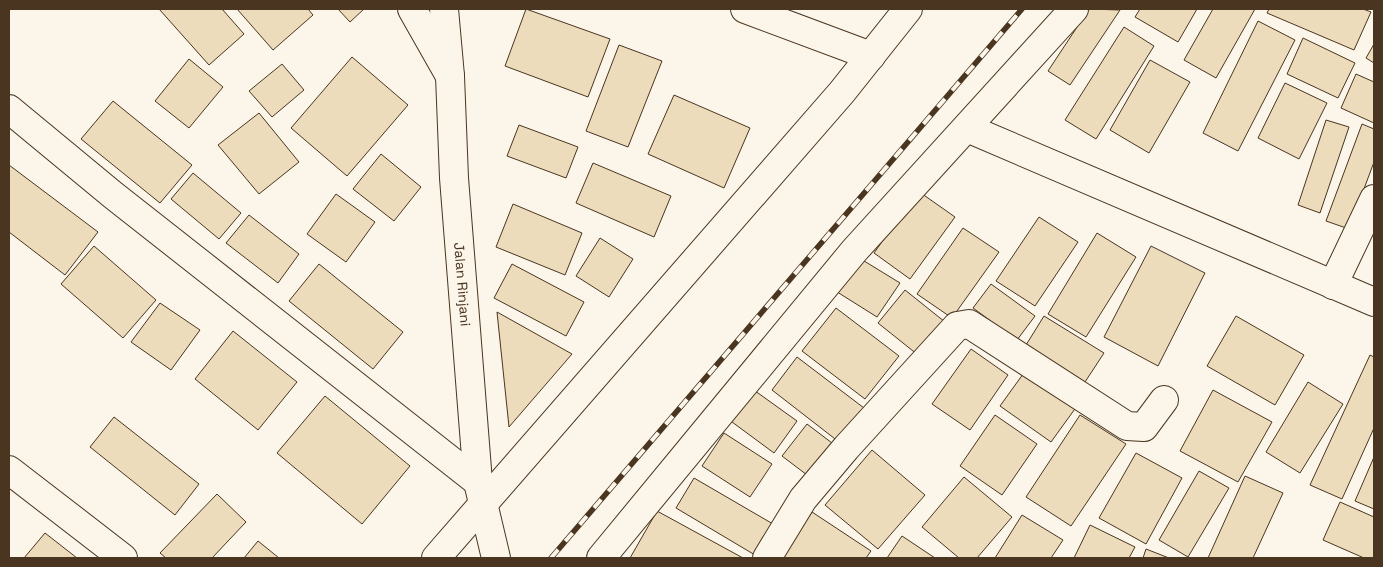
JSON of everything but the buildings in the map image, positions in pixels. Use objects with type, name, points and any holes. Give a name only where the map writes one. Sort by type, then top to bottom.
[{"type":"street","points":[[412,9],[450,76]]},
{"type":"street","name":"Jalan Rinjani","points":[[444,9],[450,76],[454,178],[480,493],[496,558]]},
{"type":"street","points":[[745,9],[871,56]]},
{"type":"street","points":[[436,558],[480,493],[842,92],[908,9]]},
{"type":"street","points":[[601,558],[854,251],[1074,9]]},
{"type":"street","points":[[9,109],[480,493]]},
{"type":"street","points":[[967,128],[1374,302]]},
{"type":"street","points":[[1334,285],[1374,199]]},
{"type":"street","points":[[767,558],[803,499],[957,326],[969,324],[1127,426],[1144,427],[1164,400]]},
{"type":"street","points":[[9,470],[123,558]]},
{"type":"railway","points":[[551,558],[1022,9]]}]
